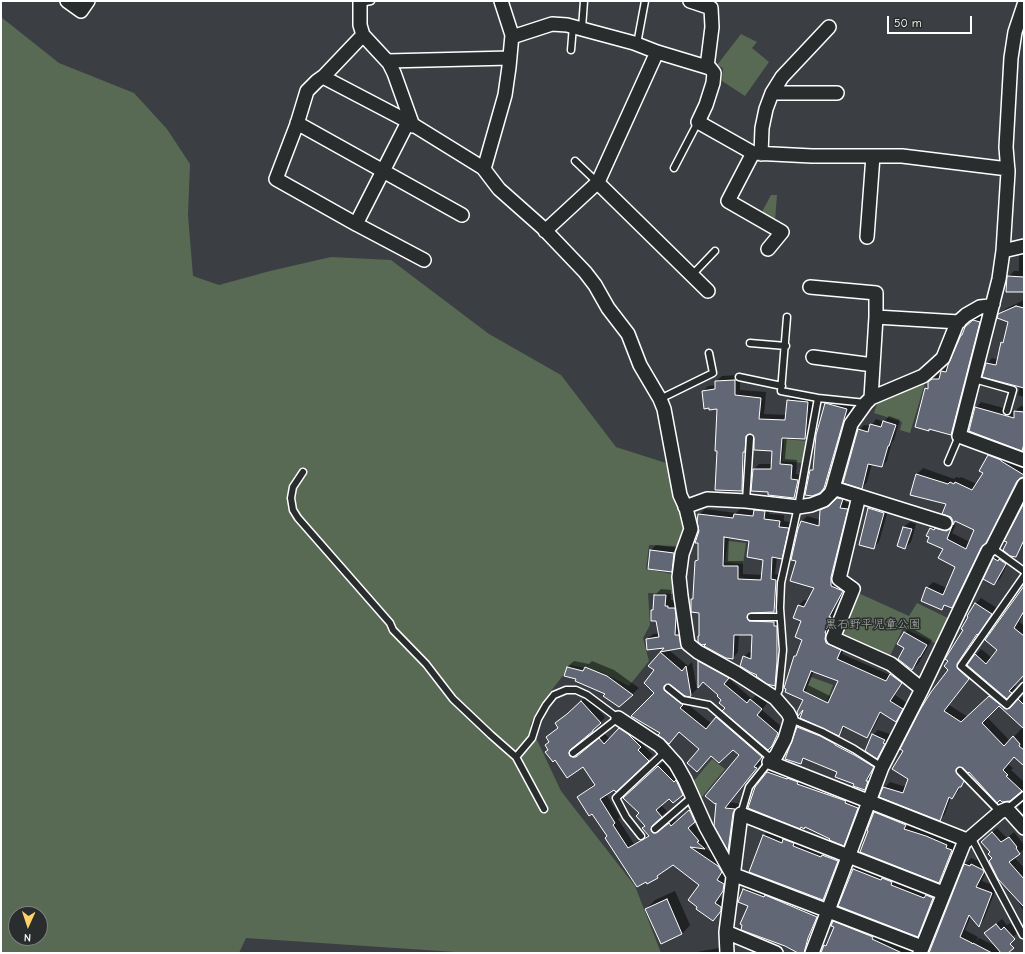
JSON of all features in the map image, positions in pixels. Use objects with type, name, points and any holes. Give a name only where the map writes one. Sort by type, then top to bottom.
[{"type":"street","points":[[67,1],[81,11],[88,1]]},
{"type":"street","points":[[484,169],[505,95],[510,58],[512,37],[501,1]]},
{"type":"street","points":[[690,1],[711,8],[712,27],[707,67]]},
{"type":"street","points":[[356,224],[383,171],[411,124],[394,74],[387,61],[363,35],[360,25],[364,2]]},
{"type":"street","points":[[1024,6],[1013,41],[1006,147],[1008,169],[1003,251],[999,279],[959,436],[1024,460]]},
{"type":"street","points":[[512,37],[552,24],[577,27],[637,44],[657,52],[710,68],[714,73],[713,83],[706,105],[698,122],[757,153],[812,156],[902,156],[1008,169]]},
{"type":"street","points":[[768,249],[782,232],[728,201],[757,153],[766,109],[772,94],[782,77],[829,27]]},
{"type":"street","points":[[363,35],[307,92],[276,178],[356,224],[424,260]]},
{"type":"street","points":[[545,230],[598,183],[657,52]]},
{"type":"street","points":[[387,61],[510,58]]},
{"type":"street","points":[[323,77],[411,124],[484,169],[499,189],[545,230],[585,272],[595,285],[608,308],[628,334],[640,365],[660,398],[664,408],[680,495],[691,529],[682,554],[679,577],[688,644],[698,652],[736,673],[775,698],[788,713],[791,719],[783,743],[776,756],[769,762],[868,801],[969,838]]},
{"type":"street","points":[[772,94],[837,93]]},
{"type":"street","points":[[297,123],[462,215]]},
{"type":"street","points":[[867,237],[873,156]]},
{"type":"street","points":[[598,183],[708,291]]},
{"type":"street","points":[[1003,251],[1024,246]]},
{"type":"street","points":[[810,287],[876,293],[873,365],[869,400]]},
{"type":"street","points":[[685,507],[707,499],[746,501],[798,507],[811,505],[824,500],[831,492],[851,424],[869,400],[923,376],[943,358],[959,322],[980,307],[993,304]]},
{"type":"street","points":[[876,317],[959,322]]},
{"type":"street","points":[[813,358],[873,365]]},
{"type":"street","points":[[812,953],[882,767],[922,689],[988,551],[992,548],[1024,485]]},
{"type":"street","points":[[832,488],[944,523]]},
{"type":"street","points":[[859,496],[839,579],[853,589],[833,638],[891,664],[922,689]]},
{"type":"street","points":[[618,718],[659,745],[676,764],[685,780],[706,827],[732,874],[827,910],[921,950],[964,843],[1003,810],[1024,828]]},
{"type":"street","points":[[727,953],[726,932],[732,874],[741,814],[943,893]]},
{"type":"street","points":[[726,932],[776,953]]},
{"type":"lane","points":[[571,50],[584,1]]},
{"type":"lane","points":[[637,44],[645,1]]},
{"type":"lane","points":[[674,168],[698,122]]},
{"type":"lane","points":[[575,161],[598,183]]},
{"type":"lane","points":[[692,275],[715,251]]},
{"type":"lane","points":[[787,317],[786,346],[781,391],[818,398],[869,400]]},
{"type":"lane","points":[[750,343],[786,346]]},
{"type":"lane","points":[[660,398],[713,373],[709,353]]},
{"type":"lane","points":[[739,377],[782,386]]},
{"type":"lane","points":[[974,379],[1012,390],[1007,411]]},
{"type":"lane","points":[[775,698],[779,690],[783,650],[780,617],[781,583],[798,507],[818,398]]},
{"type":"lane","points":[[948,462],[959,436]]},
{"type":"lane","points":[[746,501],[750,438]]},
{"type":"lane","points":[[303,472],[293,488],[291,498],[298,518],[390,623],[394,630],[426,664],[453,699],[491,736],[516,757],[544,809]]},
{"type":"lane","points":[[992,548],[1024,571]]},
{"type":"lane","points":[[1024,576],[961,666],[1007,705],[1024,686]]},
{"type":"lane","points":[[751,617],[780,617]]},
{"type":"lane","points":[[668,688],[683,700],[709,705],[768,756],[769,762],[749,786],[741,814]]},
{"type":"lane","points":[[516,757],[532,738],[538,720],[546,705],[554,695],[566,690],[576,690],[587,694],[618,718],[574,753]]},
{"type":"lane","points":[[791,719],[822,732],[854,749],[882,767]]},
{"type":"lane","points":[[641,836],[626,817],[616,798],[665,752]]},
{"type":"lane","points":[[960,771],[1003,810],[1024,795]]},
{"type":"lane","points":[[655,829],[692,797]]},
{"type":"lane","points":[[969,838],[1023,935]]},
{"type":"green space","points":[[1,17],[59,63],[134,93],[167,129],[190,164],[188,215],[193,276],[219,285],[270,271],[331,257],[391,260],[489,334],[561,375],[616,447],[666,463],[676,502],[681,511],[684,526],[677,546],[649,545],[646,569],[672,574],[673,594],[648,593],[650,625],[643,638],[649,661],[629,686],[601,672],[571,665],[541,704],[530,725],[561,791],[635,886],[661,953],[470,953],[246,938],[239,953],[1,953]]},
{"type":"green space","points":[[741,34],[757,42],[752,48],[769,62],[745,96],[722,81],[723,68],[717,65]]},
{"type":"green space","points":[[771,195],[777,195],[775,221],[763,214],[763,210]]},
{"type":"green space","points":[[923,379],[925,383],[910,433],[900,430],[902,422],[874,413],[878,401]]},
{"type":"green space","points":[[784,439],[807,441],[803,463],[782,461]]},
{"type":"green space","points":[[728,541],[746,543],[743,564],[725,562]]},
{"type":"green space","name":"黒石野平児童公園","points":[[856,592],[909,616],[917,603],[950,619],[937,644],[903,628],[889,658],[839,636]]},
{"type":"green space","points":[[811,677],[833,685],[827,701],[805,693]]},
{"type":"green space","points":[[712,759],[725,769],[701,798],[693,782]]},
{"type":"building","points":[[1007,276],[1024,277],[1024,292],[1006,292]]},
{"type":"building","points":[[1016,306],[1024,308],[1024,388],[982,377],[986,363],[996,365],[1001,342],[1003,343],[1008,322],[997,318],[998,314]]},
{"type":"building","points":[[973,320],[980,322],[951,435],[915,427],[925,388],[928,389],[928,382],[932,379],[939,379],[941,371],[946,372],[965,327]]},
{"type":"building","points":[[735,380],[735,395],[761,398],[759,419],[785,420],[787,400],[808,402],[805,439],[782,438],[780,464],[792,465],[791,479],[798,480],[794,498],[768,495],[768,492],[751,491],[753,469],[771,469],[772,451],[754,450],[754,438],[751,434],[746,436],[745,452],[743,452],[742,491],[715,490],[717,409],[704,409],[702,391],[715,389],[715,381]]},
{"type":"building","points":[[825,403],[847,409],[824,488],[820,493],[812,496],[805,495],[810,470],[813,470],[816,435]]},
{"type":"building","points":[[975,407],[1014,418],[1014,411],[1024,412],[1024,444],[1022,451],[969,431]]},
{"type":"building","points":[[883,421],[896,425],[882,467],[868,464],[862,489],[843,483],[858,429],[868,432],[870,424],[881,427]]},
{"type":"building","points":[[988,455],[1001,460],[1024,475],[1024,477],[1017,481],[986,543],[981,548],[952,608],[944,605],[942,610],[921,601],[926,587],[943,595],[955,567],[938,558],[943,549],[927,542],[929,537],[926,536],[930,528],[934,530],[935,528],[946,531],[952,526],[947,539],[966,549],[974,530],[955,521],[953,525],[951,517],[942,514],[946,504],[910,495],[916,474],[948,484],[950,482],[954,484],[955,482],[972,490],[983,473],[979,471]]},
{"type":"building","points":[[837,498],[843,499],[840,508],[848,509],[831,577],[831,586],[843,591],[829,617],[831,617],[825,633],[826,643],[841,650],[837,659],[886,681],[890,674],[902,683],[890,701],[903,709],[896,722],[880,712],[867,738],[843,726],[839,736],[800,718],[803,710],[798,716],[797,712],[803,700],[785,692],[786,689],[784,688],[794,656],[796,656],[802,640],[795,637],[801,621],[793,618],[798,605],[804,607],[814,588],[790,581],[796,561],[791,560],[798,529],[801,521],[819,526],[820,510],[829,506]],"holes":[[[811,671],[838,681],[828,703],[803,691]]]},
{"type":"building","points":[[1024,503],[1024,540],[1016,557],[1010,556],[1003,550],[1007,542],[1004,541]]},
{"type":"building","points":[[868,508],[884,513],[874,549],[859,545]]},
{"type":"building","points":[[754,510],[765,511],[764,519],[780,521],[779,527],[789,528],[782,559],[772,557],[771,579],[776,580],[774,612],[751,613],[747,617],[749,621],[774,622],[774,626],[777,626],[775,686],[767,684],[756,676],[757,675],[740,666],[743,656],[751,659],[752,635],[734,635],[733,659],[726,658],[704,646],[706,644],[702,645],[698,642],[699,613],[691,612],[695,561],[698,560],[698,543],[695,543],[699,531],[697,522],[698,514],[733,518],[734,514],[753,516]],"holes":[[[724,537],[749,541],[747,557],[763,560],[761,580],[738,579],[738,566],[723,566]]]},
{"type":"building","points":[[903,527],[912,529],[905,549],[897,546]]},
{"type":"building","points":[[650,550],[674,553],[672,572],[648,569]]},
{"type":"building","points":[[993,558],[998,561],[999,559],[1006,564],[994,585],[983,579]]},
{"type":"building","points":[[1024,586],[1024,611],[1014,628],[1024,636],[1024,675],[1009,691],[1012,693],[1007,699],[967,665],[975,654],[986,664],[997,650],[985,640]]},
{"type":"building","points":[[654,595],[666,595],[665,606],[668,606],[668,608],[675,608],[675,635],[679,635],[682,648],[661,652],[664,648],[647,650],[646,639],[659,637],[656,621],[651,621],[651,610],[653,610]]},
{"type":"building","points":[[975,603],[992,614],[957,664],[958,669],[969,679],[944,711],[961,722],[989,696],[1006,709],[1010,708],[1018,699],[1024,705],[1024,729],[999,706],[982,723],[1004,746],[1013,736],[1020,744],[1019,746],[1024,750],[1024,766],[1014,757],[1003,770],[1008,775],[1006,776],[1022,791],[1010,801],[1002,802],[1000,800],[997,803],[969,772],[968,773],[963,768],[959,767],[956,769],[956,772],[964,781],[952,799],[949,797],[940,821],[879,797],[883,787],[903,793],[908,779],[892,769],[903,751],[900,749],[920,710],[931,692],[948,670],[944,666],[948,661],[945,659],[963,630],[961,629]]},
{"type":"building","points":[[904,632],[927,645],[912,670],[898,659],[904,648],[897,644]]},
{"type":"building","points":[[660,652],[682,671],[686,666],[691,695],[690,697],[685,696],[669,684],[664,686],[664,690],[683,705],[680,708],[706,729],[716,717],[762,757],[754,767],[757,768],[725,808],[735,809],[733,813],[728,851],[714,826],[716,803],[715,804],[705,796],[739,755],[733,750],[719,763],[711,756],[697,772],[687,763],[699,749],[679,732],[669,744],[658,735],[660,733],[631,716],[654,693],[644,683],[654,670],[648,666]]},
{"type":"building","points":[[698,661],[729,678],[724,684],[747,703],[750,699],[762,709],[757,715],[778,733],[772,746],[768,750],[722,711],[725,708],[719,703],[721,700],[717,696],[718,695],[703,682],[698,688]]},
{"type":"building","points":[[567,667],[583,671],[585,667],[607,676],[633,695],[619,707],[603,696],[605,694],[575,681],[576,679],[564,676]]},
{"type":"building","points":[[581,701],[601,723],[570,750],[570,756],[576,757],[599,738],[604,744],[619,728],[628,734],[641,747],[638,750],[649,761],[616,792],[614,790],[600,799],[615,823],[613,825],[628,848],[649,836],[642,828],[645,826],[636,816],[639,813],[623,798],[658,766],[674,782],[676,780],[683,795],[673,803],[669,799],[656,810],[662,817],[652,826],[651,830],[653,833],[656,833],[669,823],[671,826],[689,810],[695,822],[688,828],[699,841],[697,842],[705,849],[690,847],[718,866],[722,872],[717,880],[724,884],[723,891],[715,903],[721,907],[721,911],[713,921],[696,909],[697,907],[688,900],[699,885],[673,865],[657,876],[658,878],[637,887],[605,838],[607,836],[592,814],[589,816],[577,797],[595,785],[583,767],[567,778],[555,760],[553,762],[545,752],[548,750],[545,745],[549,742],[546,737],[558,728],[555,723]]},
{"type":"building","points":[[797,727],[820,736],[874,767],[866,781],[868,781],[865,790],[835,777],[837,772],[803,758],[801,764],[785,759]]},
{"type":"building","points":[[872,734],[885,740],[883,743],[885,744],[877,759],[865,751]]},
{"type":"building","points":[[767,772],[798,782],[797,784],[846,801],[845,803],[858,808],[844,846],[805,827],[804,829],[801,827],[800,829],[748,808],[755,787]]},
{"type":"building","points":[[874,812],[906,825],[904,829],[947,845],[946,848],[952,850],[939,883],[860,852]]},
{"type":"building","points":[[992,832],[1001,842],[1009,837],[1017,847],[1016,848],[1020,854],[1009,862],[1024,879],[1024,907],[998,879],[989,861],[992,858],[988,854],[990,852],[981,842]]},
{"type":"building","points":[[763,835],[782,843],[783,839],[794,843],[793,846],[821,857],[822,855],[838,861],[823,900],[749,872]]},
{"type":"building","points":[[964,864],[970,866],[971,864],[983,870],[984,872],[976,887],[992,893],[979,927],[969,915],[960,937],[992,953],[929,953]]},
{"type":"building","points":[[853,869],[881,880],[882,878],[892,882],[891,885],[924,898],[926,895],[933,898],[918,937],[838,906]]},
{"type":"building","points":[[743,889],[764,897],[765,895],[817,917],[808,938],[804,953],[798,953],[785,946],[741,930],[742,925],[740,924],[748,906],[738,902]]},
{"type":"building","points":[[667,899],[682,934],[661,944],[645,909]]},
{"type":"building","points":[[833,921],[873,937],[872,939],[902,953],[821,953],[824,945],[826,946],[834,927],[831,926]]},
{"type":"building","points":[[996,924],[1001,930],[1004,927],[1015,939],[1010,944],[1014,948],[1008,953],[1001,953],[984,933]]}]
